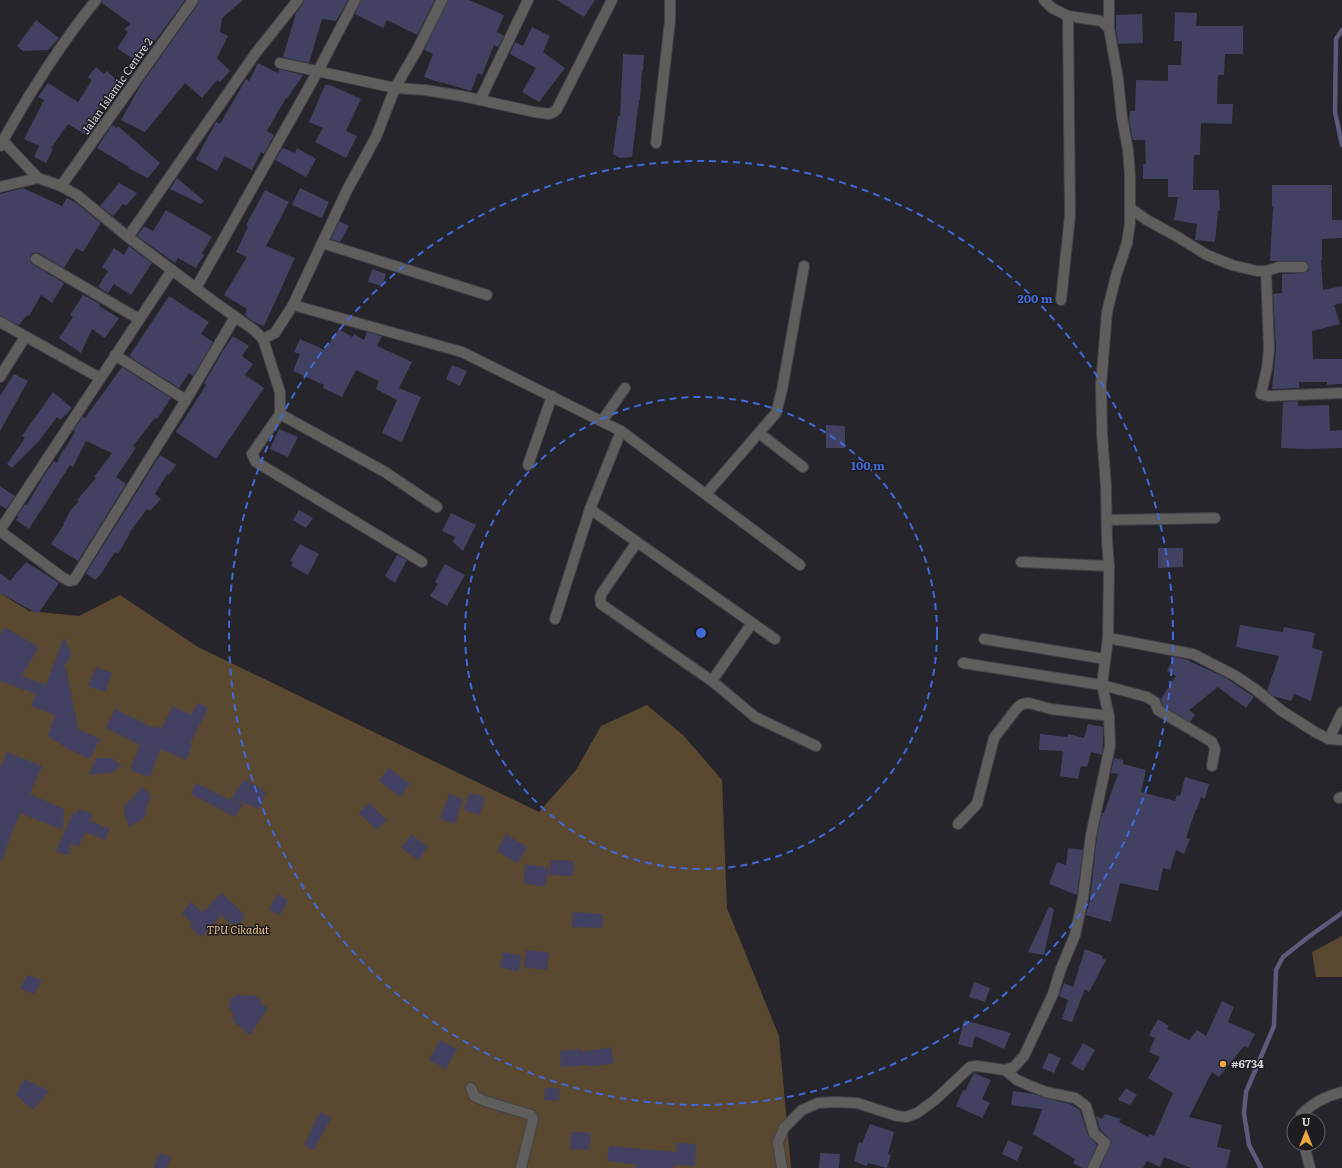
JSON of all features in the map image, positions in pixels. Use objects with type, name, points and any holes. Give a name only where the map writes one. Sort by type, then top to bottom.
[{"type":"street","points":[[96,0],[47,68],[2,143],[38,178],[61,186],[77,195],[128,237],[254,330],[263,339],[280,392],[280,414],[252,454],[256,462],[422,562]]},
{"type":"street","name":"Jalan Islamic Centre 2","points":[[61,186],[193,0]]},
{"type":"street","points":[[128,237],[255,54],[298,0]]},
{"type":"street","points":[[196,288],[318,71],[355,0]]},
{"type":"street","points":[[263,339],[275,333],[293,304],[347,190],[376,137],[395,88],[417,50],[442,0]]},
{"type":"street","points":[[480,100],[528,0]]},
{"type":"street","points":[[280,63],[395,88],[425,90],[549,114],[557,109],[612,0]]},
{"type":"street","points":[[656,144],[670,21],[670,0]]},
{"type":"street","points":[[1044,0],[1052,8],[1068,16],[1101,21],[1109,28]]},
{"type":"street","points":[[782,1168],[778,1142],[784,1128],[802,1110],[818,1104],[835,1102],[857,1104],[897,1116],[906,1117],[917,1113],[935,1100],[970,1067],[977,1066],[1006,1070],[1014,1067],[1024,1056],[1053,994],[1060,971],[1075,935],[1083,898],[1090,835],[1110,746],[1109,716],[1102,685],[1108,638],[1109,566],[1102,433],[1103,356],[1107,312],[1116,276],[1127,243],[1130,223],[1130,176],[1128,150],[1109,28],[1109,0]]},
{"type":"street","points":[[1061,300],[1070,216],[1068,16]]},
{"type":"street","points":[[0,186],[38,178]]},
{"type":"street","points":[[1130,208],[1147,220],[1207,255],[1232,265],[1257,271],[1266,271],[1279,267],[1303,267]]},
{"type":"street","points":[[322,243],[487,295]]},
{"type":"street","points":[[36,259],[139,319]]},
{"type":"street","points":[[706,494],[776,413],[782,390],[804,266]]},
{"type":"street","points":[[172,270],[0,531],[62,577],[69,581],[74,580],[186,400],[235,317]]},
{"type":"street","points":[[1266,271],[1269,349],[1267,368],[1261,394],[1268,396],[1342,393]]},
{"type":"street","points":[[293,304],[462,352],[621,431],[800,565]]},
{"type":"street","points":[[0,322],[100,378]]},
{"type":"street","points":[[0,377],[25,337]]},
{"type":"street","points":[[115,355],[186,400]]},
{"type":"street","points":[[602,422],[625,388]]},
{"type":"street","points":[[528,465],[552,396]]},
{"type":"street","points":[[280,414],[385,472],[437,507]]},
{"type":"street","points":[[555,618],[590,509],[621,431]]},
{"type":"street","points":[[759,434],[802,467]]},
{"type":"street","points":[[590,509],[775,639]]},
{"type":"street","points":[[1107,520],[1215,518]]},
{"type":"street","points":[[637,542],[602,593],[600,598],[601,604],[712,681],[755,717],[816,746]]},
{"type":"street","points":[[1021,562],[1109,566]]},
{"type":"street","points":[[712,681],[752,623]]},
{"type":"street","points":[[1108,638],[1193,654],[1234,675],[1255,689],[1282,711],[1329,739],[1342,740]]},
{"type":"street","points":[[984,639],[1105,659]]},
{"type":"street","points":[[963,663],[1102,685],[1147,697],[1155,702],[1158,710],[1212,742],[1215,749],[1212,766]]},
{"type":"street","points":[[958,824],[976,804],[994,738],[1022,704],[1029,703],[1051,709],[1109,716]]},
{"type":"street","points":[[1329,739],[1342,712]]},
{"type":"street","points":[[1006,1070],[1018,1080],[1026,1084],[1046,1092],[1075,1098],[1086,1106],[1094,1133],[1105,1143],[1093,1168]]},
{"type":"street","points":[[472,1088],[474,1096],[484,1101],[531,1115],[532,1119],[521,1168]]},
{"type":"street","points":[[1304,1112],[1310,1106],[1331,1095],[1342,1092]]},
{"type":"street","points":[[1306,1152],[1310,1168]]},
{"type":"green space","name":"TPU Cikadut","points":[[0,593],[29,611],[79,616],[120,595],[198,647],[539,812],[576,770],[601,726],[647,705],[684,736],[722,780],[727,908],[779,1036],[791,1168],[0,1168]]},
{"type":"green space","points":[[1342,936],[1342,977],[1316,977],[1312,952]]},
{"type":"building","points":[[102,0],[185,0],[139,63],[117,48],[128,32],[124,29],[131,24],[102,3]]},
{"type":"building","points":[[199,0],[243,0],[222,18],[220,32],[228,36],[217,58],[230,71],[220,82],[217,80],[202,98],[185,83],[145,132],[121,120],[140,86],[198,4]]},
{"type":"building","points":[[304,0],[348,0],[336,21],[322,19],[309,63],[283,57],[296,13],[303,4]]},
{"type":"building","points":[[361,0],[435,0],[417,35],[387,20],[383,28],[355,14]]},
{"type":"building","points":[[448,0],[469,0],[504,15],[497,32],[504,36],[498,47],[494,45],[482,75],[478,73],[471,91],[424,77],[433,54],[424,50]]},
{"type":"building","points":[[557,0],[595,0],[584,17]]},
{"type":"building","points":[[1175,12],[1197,13],[1196,26],[1243,26],[1243,54],[1225,54],[1224,75],[1218,75],[1217,104],[1233,104],[1232,124],[1201,123],[1200,155],[1194,155],[1193,190],[1219,190],[1220,211],[1218,211],[1215,242],[1195,240],[1197,224],[1174,220],[1178,197],[1168,197],[1168,179],[1143,179],[1143,164],[1146,164],[1145,140],[1133,140],[1129,122],[1130,111],[1135,111],[1136,80],[1168,81],[1168,65],[1181,65],[1182,41],[1174,41]]},
{"type":"building","points":[[1142,14],[1143,43],[1118,44],[1116,15]]},
{"type":"building","points":[[36,20],[59,38],[48,50],[23,51],[17,46]]},
{"type":"building","points":[[532,27],[550,36],[543,52],[565,68],[539,102],[522,92],[536,68],[510,54],[515,42],[523,46]]},
{"type":"building","points":[[623,54],[644,55],[640,100],[632,157],[620,158],[613,154],[618,116],[620,116]]},
{"type":"building","points":[[258,63],[278,73],[279,69],[303,75],[287,99],[286,98],[267,131],[274,135],[264,154],[261,152],[252,170],[225,156],[217,171],[196,159],[216,122],[220,124],[246,79],[249,81]]},
{"type":"building","points":[[96,67],[104,74],[107,71],[121,84],[94,114],[101,118],[88,136],[68,124],[51,148],[53,149],[46,163],[34,157],[39,146],[24,139],[44,100],[38,97],[48,83],[78,102],[92,80],[88,77]]},
{"type":"building","points":[[325,85],[330,85],[361,99],[346,131],[357,136],[346,158],[315,142],[323,128],[309,122]]},
{"type":"building","points":[[112,125],[117,128],[118,126],[160,163],[148,178],[128,168],[129,167],[97,148]]},
{"type":"building","points":[[285,144],[283,148],[295,153],[297,148],[316,159],[306,177],[275,160]]},
{"type":"building","points":[[177,178],[204,201],[201,204],[170,189]]},
{"type":"building","points":[[119,183],[137,193],[126,206],[123,204],[113,216],[100,206]]},
{"type":"building","points":[[1272,185],[1332,185],[1332,220],[1342,220],[1342,238],[1322,239],[1321,260],[1323,290],[1342,286],[1342,303],[1334,305],[1340,324],[1312,331],[1313,359],[1342,359],[1342,384],[1327,385],[1327,382],[1299,382],[1299,388],[1272,389],[1276,349],[1273,294],[1282,293],[1282,274],[1303,273],[1308,271],[1309,267],[1308,263],[1303,261],[1270,261],[1273,207]]},
{"type":"building","points":[[23,188],[62,206],[67,198],[76,203],[101,223],[83,252],[76,248],[64,268],[39,253],[33,253],[31,255],[30,259],[32,264],[64,283],[52,303],[41,295],[29,316],[27,315],[19,325],[0,316],[0,194]]},
{"type":"building","points":[[300,188],[329,202],[322,218],[292,205]]},
{"type":"building","points":[[265,190],[289,202],[266,246],[295,258],[264,326],[254,322],[245,315],[247,309],[224,295],[247,257],[236,252],[248,227],[246,225]]},
{"type":"building","points":[[166,210],[212,237],[202,253],[204,255],[196,268],[178,258],[175,263],[137,236],[144,226],[153,231]]},
{"type":"building","points":[[339,221],[349,226],[340,242],[331,239]]},
{"type":"building","points":[[129,246],[152,263],[131,295],[114,284],[108,293],[98,287],[108,271],[102,267],[114,248],[124,255]]},
{"type":"building","points":[[372,269],[386,274],[382,286],[368,282]]},
{"type":"building","points":[[83,295],[100,304],[99,306],[119,318],[105,338],[92,329],[81,353],[59,338],[73,317],[70,315]]},
{"type":"building","points":[[169,296],[209,322],[201,334],[213,342],[193,376],[189,373],[179,388],[130,357]]},
{"type":"building","points":[[339,329],[352,337],[354,334],[364,340],[367,332],[382,336],[377,346],[412,362],[399,388],[421,397],[402,442],[382,433],[397,400],[376,389],[379,381],[356,370],[342,397],[323,388],[324,385],[293,371],[300,354],[294,352],[300,339],[325,350]]},
{"type":"building","points":[[233,336],[249,346],[242,356],[253,364],[245,375],[264,388],[216,459],[176,432],[206,385],[204,383]]},
{"type":"building","points":[[452,365],[467,371],[460,386],[446,379]]},
{"type":"building","points":[[122,367],[171,398],[157,419],[155,418],[133,446],[136,448],[116,477],[126,484],[78,561],[51,544],[71,510],[79,501],[77,500],[96,478],[94,477],[112,453],[86,441],[73,467],[70,465],[29,529],[16,520],[18,517],[17,516],[25,504],[27,505],[54,461],[57,463],[63,450],[75,432],[73,431],[83,416],[85,418]]},
{"type":"building","points":[[14,374],[28,381],[0,431],[0,396]]},
{"type":"building","points":[[53,392],[72,408],[60,420],[57,417],[39,441],[12,468],[7,464],[25,438],[22,436]]},
{"type":"building","points":[[1298,401],[1298,406],[1329,405],[1330,431],[1342,430],[1342,448],[1281,448],[1283,402]]},
{"type":"building","points":[[826,425],[845,426],[845,448],[826,448]]},
{"type":"building","points":[[279,429],[298,437],[288,457],[270,449]]},
{"type":"building","points":[[160,455],[176,465],[169,475],[167,474],[155,494],[161,499],[150,511],[147,509],[129,533],[118,554],[115,552],[101,574],[95,580],[86,573]]},
{"type":"building","points":[[0,486],[15,496],[6,509],[0,505]]},
{"type":"building","points":[[299,510],[313,518],[306,528],[293,520]]},
{"type":"building","points":[[451,513],[476,525],[463,551],[453,542],[455,537],[442,531]]},
{"type":"building","points":[[300,544],[319,554],[308,575],[291,566],[293,562],[290,561]]},
{"type":"building","points":[[1158,548],[1183,548],[1183,567],[1158,568]]},
{"type":"building","points":[[397,555],[407,560],[395,583],[385,576]]},
{"type":"building","points":[[26,562],[59,583],[38,614],[0,593],[0,573],[10,581]]},
{"type":"building","points":[[445,564],[465,575],[447,606],[430,596],[438,584],[435,582]]},
{"type":"building","points":[[1240,625],[1283,632],[1284,627],[1315,633],[1312,648],[1323,651],[1311,701],[1294,694],[1291,701],[1273,696],[1267,691],[1279,656],[1236,647]]},
{"type":"building","points":[[4,627],[39,647],[22,676],[46,685],[64,637],[71,653],[69,660],[64,665],[67,673],[78,729],[100,739],[90,759],[68,749],[48,736],[55,715],[31,706],[36,694],[0,681],[0,635]]},
{"type":"building","points":[[1174,657],[1187,660],[1226,678],[1254,697],[1246,708],[1218,687],[1189,710],[1195,715],[1190,722],[1163,706],[1161,699],[1176,676],[1167,671]]},
{"type":"building","points":[[96,667],[112,673],[105,692],[88,686]]},
{"type":"building","points":[[198,703],[208,708],[190,744],[192,745],[186,760],[160,749],[150,777],[130,770],[140,745],[106,728],[115,709],[154,728],[155,726],[161,729],[173,706],[191,715]]},
{"type":"building","points":[[1088,724],[1103,727],[1102,755],[1091,752],[1087,767],[1081,766],[1078,779],[1060,776],[1063,751],[1039,750],[1040,734],[1068,737],[1068,734],[1084,738]]},
{"type":"building","points":[[7,752],[42,766],[30,794],[64,809],[63,830],[20,813],[2,860],[0,860],[0,768]]},
{"type":"building","points":[[96,758],[112,758],[121,765],[113,772],[89,775]]},
{"type":"building","points":[[1114,758],[1123,760],[1123,764],[1146,770],[1141,792],[1175,801],[1177,795],[1180,796],[1185,777],[1209,784],[1205,799],[1201,797],[1196,809],[1186,838],[1190,839],[1184,854],[1176,850],[1170,870],[1163,868],[1158,891],[1120,883],[1111,922],[1086,915],[1090,900],[1097,836],[1102,813],[1104,813],[1118,774],[1111,773]]},
{"type":"building","points":[[389,768],[410,784],[400,797],[379,781]]},
{"type":"building","points":[[244,779],[266,792],[260,809],[234,799],[243,804],[235,817],[191,794],[196,783],[230,800]]},
{"type":"building","points":[[143,787],[150,795],[146,815],[143,819],[129,827],[124,813],[124,807],[126,803],[134,798],[135,794]]},
{"type":"building","points":[[469,793],[485,797],[480,815],[464,810]]},
{"type":"building","points":[[449,794],[463,799],[455,824],[440,819]]},
{"type":"building","points":[[369,803],[387,820],[377,830],[359,813]]},
{"type":"building","points":[[78,809],[93,814],[90,821],[110,829],[105,840],[85,832],[79,846],[71,843],[69,855],[56,852],[73,812],[76,814]]},
{"type":"building","points":[[506,834],[527,847],[517,863],[497,851]]},
{"type":"building","points":[[412,835],[428,847],[418,860],[401,848]]},
{"type":"building","points":[[1068,848],[1083,850],[1077,895],[1049,884],[1057,862],[1066,865]]},
{"type":"building","points":[[551,860],[574,861],[573,876],[549,875]]},
{"type":"building","points":[[526,864],[549,868],[545,887],[523,883]]},
{"type":"building","points":[[221,893],[240,910],[243,914],[243,919],[240,923],[231,924],[221,915],[202,937],[189,927],[192,923],[182,914],[191,902],[202,912]]},
{"type":"building","points":[[277,894],[288,900],[280,915],[269,910]]},
{"type":"building","points":[[1049,907],[1054,909],[1044,955],[1028,952]]},
{"type":"building","points":[[573,912],[603,914],[602,928],[572,927]]},
{"type":"building","points":[[1085,949],[1103,956],[1102,958],[1106,960],[1089,992],[1085,989],[1072,1022],[1062,1019],[1068,1000],[1059,996],[1064,983],[1073,987]]},
{"type":"building","points":[[526,950],[549,953],[547,970],[524,967]]},
{"type":"building","points":[[503,952],[522,956],[518,972],[500,967]]},
{"type":"building","points":[[27,975],[42,980],[34,994],[20,989]]},
{"type":"building","points":[[974,982],[990,988],[985,1002],[969,997]]},
{"type":"building","points":[[240,994],[245,996],[256,996],[262,1004],[268,1008],[250,1035],[235,1023],[229,1005],[232,997]]},
{"type":"building","points":[[1222,1001],[1234,1007],[1228,1022],[1255,1034],[1248,1048],[1244,1046],[1219,1077],[1212,1072],[1189,1117],[1222,1125],[1217,1147],[1231,1150],[1226,1168],[1191,1168],[1164,1157],[1160,1167],[1147,1161],[1143,1168],[1100,1168],[1111,1142],[1100,1129],[1096,1116],[1102,1119],[1105,1114],[1121,1119],[1119,1122],[1148,1137],[1149,1134],[1154,1136],[1173,1093],[1148,1078],[1160,1057],[1149,1052],[1155,1038],[1149,1035],[1158,1019],[1169,1026],[1167,1029],[1189,1040],[1197,1030],[1206,1036]]},
{"type":"building","points":[[964,1020],[1011,1033],[1004,1049],[975,1036],[972,1048],[958,1044]]},
{"type":"building","points":[[440,1040],[457,1049],[446,1069],[429,1060]]},
{"type":"building","points":[[1083,1043],[1095,1050],[1083,1071],[1071,1064]]},
{"type":"building","points":[[611,1047],[614,1063],[590,1067],[590,1065],[561,1067],[560,1051],[581,1049],[581,1052]]},
{"type":"building","points":[[1049,1053],[1061,1058],[1054,1073],[1042,1068]]},
{"type":"building","points":[[974,1073],[991,1080],[982,1099],[990,1103],[982,1118],[956,1106],[963,1090],[965,1091]]},
{"type":"building","points":[[24,1079],[49,1091],[33,1110],[16,1095]]},
{"type":"building","points":[[545,1088],[559,1088],[559,1101],[544,1100]]},
{"type":"building","points":[[1126,1088],[1137,1095],[1130,1105],[1118,1100]]},
{"type":"building","points":[[1013,1091],[1034,1094],[1070,1104],[1080,1110],[1088,1135],[1097,1145],[1087,1168],[1082,1168],[1073,1163],[1075,1159],[1033,1134],[1042,1109],[1011,1105]]},
{"type":"building","points":[[320,1112],[331,1118],[314,1150],[304,1145]]},
{"type":"building","points":[[870,1124],[894,1132],[888,1154],[891,1155],[887,1168],[868,1163],[866,1166],[854,1161],[859,1142],[862,1143]]},
{"type":"building","points":[[571,1132],[591,1133],[589,1150],[570,1149]]},
{"type":"building","points":[[1008,1140],[1023,1147],[1017,1161],[1002,1154]]},
{"type":"building","points":[[677,1143],[696,1144],[695,1166],[674,1165],[674,1168],[636,1168],[636,1165],[607,1161],[609,1146],[677,1152]]},
{"type":"building","points":[[159,1153],[171,1157],[167,1168],[154,1168]]},
{"type":"building","points":[[820,1153],[840,1154],[839,1168],[819,1168]]},
{"type":"waterway","points":[[1342,30],[1336,39],[1335,112],[1342,145]]},
{"type":"waterway","points":[[1261,1168],[1249,1145],[1244,1113],[1246,1092],[1274,1026],[1276,970],[1283,957],[1342,913]]},
{"type":"place","name":"#6734","points":[[1223,1064]]}]
